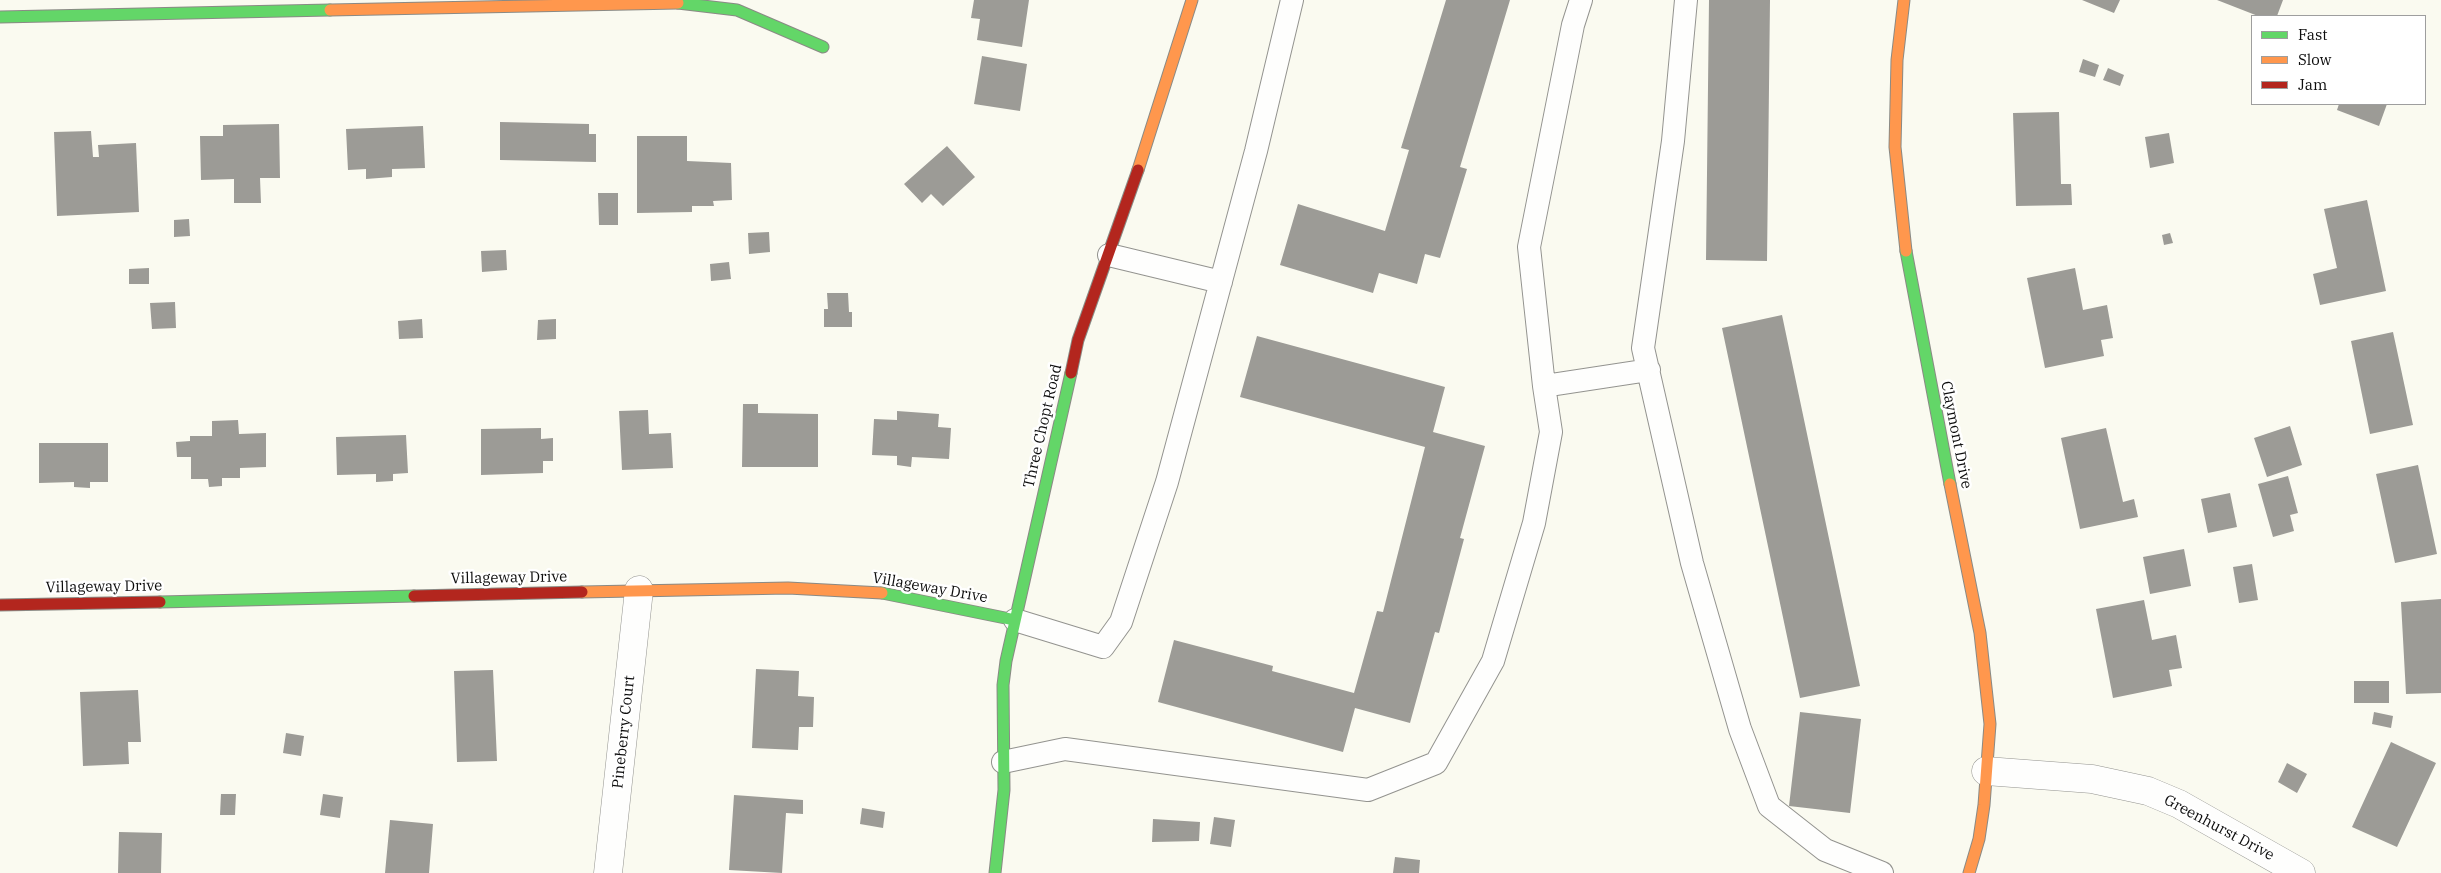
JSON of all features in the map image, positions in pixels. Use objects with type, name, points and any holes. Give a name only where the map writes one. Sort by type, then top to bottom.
[{"type":"street","name":"Three Chopt Road","points":[[994,873],[1004,790],[1003,685],[1006,660],[1078,340],[1128,202],[1192,0]]},
{"type":"street","name":"Claymont Drive","points":[[1904,0],[1896,60],[1895,147],[1904,239],[1911,287],[1980,633],[1990,724],[1984,805],[1979,839],[1968,873]]},
{"type":"street","points":[[0,17],[672,2],[737,10],[823,47]]},
{"type":"street","name":"Villageway Drive","points":[[0,604],[788,588],[884,593],[1016,620]]},
{"type":"street","name":"Pineberry Court","points":[[608,873],[639,590]]},
{"type":"street","name":"Greenhurst Drive","points":[[1986,771],[2092,779],[2148,791],[2179,804],[2301,873]]},
{"type":"lane","points":[[1016,620],[1102,647],[1121,622],[1167,482],[1256,151],[1292,0]]},
{"type":"lane","points":[[1003,762],[1065,749],[1368,790],[1436,762],[1493,661],[1534,523],[1551,432],[1544,386],[1529,247],[1573,25],[1581,0]]},
{"type":"lane","points":[[1686,5],[1673,141],[1643,348],[1692,563],[1740,729],[1769,806],[1825,850],[1882,873]]},
{"type":"lane","points":[[1109,255],[1221,282]]},
{"type":"lane","points":[[1544,386],[1648,370]]},
{"type":"building","points":[[974,0],[1029,0],[1022,47],[977,40],[980,19],[971,18]]},
{"type":"building","points":[[1446,0],[1510,0],[1460,167],[1467,169],[1440,258],[1425,254],[1417,284],[1379,273],[1373,293],[1280,265],[1298,204],[1385,231],[1409,150],[1401,148]]},
{"type":"building","points":[[1709,0],[1770,0],[1767,261],[1706,260]]},
{"type":"building","points":[[2082,0],[2120,0],[2114,13]]},
{"type":"building","points":[[2217,0],[2283,0],[2277,15],[2255,15]]},
{"type":"building","points":[[982,56],[1027,64],[1020,111],[974,104]]},
{"type":"building","points":[[2083,59],[2099,65],[2095,77],[2079,72]]},
{"type":"building","points":[[2108,68],[2124,75],[2120,86],[2103,80]]},
{"type":"building","points":[[2339,105],[2387,105],[2379,126],[2337,110]]},
{"type":"building","points":[[2059,112],[2061,184],[2071,184],[2072,205],[2016,206],[2013,113]]},
{"type":"building","points":[[500,122],[589,124],[589,134],[596,134],[596,162],[500,160]]},
{"type":"building","points":[[279,124],[280,178],[260,178],[261,203],[234,203],[234,179],[201,180],[200,136],[223,136],[223,125]]},
{"type":"building","points":[[423,126],[425,168],[392,169],[392,177],[366,179],[366,169],[348,170],[346,129]]},
{"type":"building","points":[[91,131],[93,157],[99,157],[98,145],[136,143],[139,212],[57,216],[54,132]]},
{"type":"building","points":[[2169,133],[2174,163],[2150,168],[2145,137]]},
{"type":"building","points":[[637,136],[687,136],[687,161],[731,163],[732,200],[713,201],[714,206],[692,206],[692,212],[637,213]]},
{"type":"building","points":[[947,146],[975,177],[943,206],[931,194],[922,203],[904,184]]},
{"type":"building","points":[[598,193],[618,193],[618,225],[599,225]]},
{"type":"building","points":[[2367,200],[2386,291],[2320,305],[2313,274],[2337,268],[2324,209]]},
{"type":"building","points":[[189,219],[190,236],[174,237],[174,220]]},
{"type":"building","points":[[769,232],[770,252],[749,254],[748,233]]},
{"type":"building","points":[[2170,233],[2173,243],[2164,245],[2162,235]]},
{"type":"building","points":[[506,250],[507,270],[482,272],[481,251]]},
{"type":"building","points":[[729,262],[731,279],[711,281],[710,264]]},
{"type":"building","points":[[149,268],[149,284],[129,284],[129,269]]},
{"type":"building","points":[[2075,268],[2083,310],[2107,305],[2113,338],[2101,340],[2104,356],[2045,368],[2027,278]]},
{"type":"building","points":[[827,293],[848,293],[849,312],[852,312],[852,327],[824,327],[824,309],[828,309]]},
{"type":"building","points":[[175,302],[176,328],[152,329],[150,303]]},
{"type":"building","points":[[1782,315],[1860,686],[1800,698],[1722,328]]},
{"type":"building","points":[[422,319],[423,338],[399,339],[398,321]]},
{"type":"building","points":[[556,319],[556,339],[537,340],[538,320]]},
{"type":"building","points":[[2393,332],[2413,425],[2370,434],[2351,341]]},
{"type":"building","points":[[1257,336],[1445,387],[1433,432],[1485,446],[1460,538],[1464,539],[1439,633],[1435,632],[1410,723],[1355,708],[1343,752],[1158,702],[1174,640],[1273,666],[1272,671],[1354,693],[1377,611],[1383,612],[1425,447],[1240,397]]},
{"type":"building","points":[[743,404],[758,404],[758,413],[818,414],[818,467],[742,467]]},
{"type":"building","points":[[648,410],[649,434],[671,433],[673,468],[622,470],[619,411]]},
{"type":"building","points":[[897,411],[939,414],[938,427],[951,428],[949,459],[912,457],[911,467],[897,465],[897,456],[872,455],[874,419],[897,420]]},
{"type":"building","points":[[238,420],[239,434],[266,433],[266,467],[240,468],[240,478],[222,478],[222,486],[209,487],[208,479],[191,479],[191,457],[177,457],[176,442],[190,441],[190,436],[212,436],[212,421]]},
{"type":"building","points":[[2290,426],[2302,465],[2267,477],[2254,438]]},
{"type":"building","points":[[541,428],[541,439],[553,438],[553,461],[543,461],[543,473],[481,475],[481,429]]},
{"type":"building","points":[[2106,428],[2123,502],[2134,499],[2138,517],[2080,529],[2061,438]]},
{"type":"building","points":[[406,435],[408,473],[393,474],[393,481],[376,482],[376,474],[337,475],[336,437]]},
{"type":"building","points":[[39,443],[108,443],[108,482],[90,482],[90,488],[74,487],[74,482],[39,483]]},
{"type":"building","points":[[2418,465],[2437,554],[2395,563],[2376,474]]},
{"type":"building","points":[[2288,476],[2298,513],[2290,515],[2294,531],[2273,537],[2258,484]]},
{"type":"building","points":[[2230,493],[2237,527],[2208,533],[2201,499]]},
{"type":"building","points":[[2184,549],[2191,586],[2150,594],[2143,557]]},
{"type":"building","points":[[2252,564],[2258,600],[2239,603],[2233,567]]},
{"type":"building","points":[[2441,599],[2441,693],[2406,694],[2401,602]]},
{"type":"building","points":[[2144,600],[2152,640],[2176,635],[2182,668],[2169,670],[2172,686],[2113,698],[2096,609]]},
{"type":"building","points":[[756,669],[799,671],[798,696],[814,697],[813,727],[799,727],[798,750],[752,748]]},
{"type":"building","points":[[493,670],[497,761],[457,762],[454,671]]},
{"type":"building","points":[[2354,681],[2389,681],[2389,703],[2354,703]]},
{"type":"building","points":[[138,690],[141,742],[128,742],[129,764],[83,766],[80,692]]},
{"type":"building","points":[[1800,712],[1861,719],[1850,813],[1789,806]]},
{"type":"building","points":[[2374,712],[2393,716],[2391,728],[2372,724]]},
{"type":"building","points":[[286,733],[304,736],[301,756],[283,753]]},
{"type":"building","points":[[2391,742],[2436,763],[2397,847],[2352,827]]},
{"type":"building","points":[[2287,763],[2307,774],[2297,793],[2278,782]]},
{"type":"building","points":[[221,794],[236,794],[235,815],[220,815]]},
{"type":"building","points":[[323,794],[343,797],[340,818],[320,815]]},
{"type":"building","points":[[734,795],[803,800],[803,814],[786,813],[782,873],[729,870]]},
{"type":"building","points":[[862,808],[885,812],[883,828],[860,824]]},
{"type":"building","points":[[1214,817],[1235,820],[1231,847],[1210,844]]},
{"type":"building","points":[[1153,819],[1200,822],[1199,841],[1152,842]]},
{"type":"building","points":[[390,820],[433,824],[429,873],[385,873]]},
{"type":"building","points":[[119,832],[162,833],[161,873],[118,873]]},
{"type":"building","points":[[1395,857],[1420,860],[1419,873],[1393,873]]},
{"type":"traffic: fast","points":[[678,3],[737,10],[823,47]]},
{"type":"traffic: fast","points":[[0,17],[330,10]]},
{"type":"traffic: fast","points":[[1906,251],[1950,484]]},
{"type":"traffic: fast","points":[[995,873],[1004,790],[1003,685],[1006,661],[1071,373]]},
{"type":"traffic: fast","points":[[882,593],[1015,620]]},
{"type":"traffic: fast","points":[[160,602],[414,596]]},
{"type":"traffic: slow","points":[[1138,170],[1192,0]]},
{"type":"traffic: slow","points":[[1904,0],[1897,60],[1895,147],[1906,251]]},
{"type":"traffic: slow","points":[[330,10],[678,3]]},
{"type":"traffic: slow","points":[[1950,484],[1980,633],[1990,724],[1984,805],[1979,839],[1969,873]]},
{"type":"traffic: slow","points":[[582,592],[788,588],[882,593]]},
{"type":"traffic: jam","points":[[1071,373],[1078,340],[1138,170]]},
{"type":"traffic: jam","points":[[414,596],[582,592]]},
{"type":"traffic: jam","points":[[0,605],[160,602]]}]
